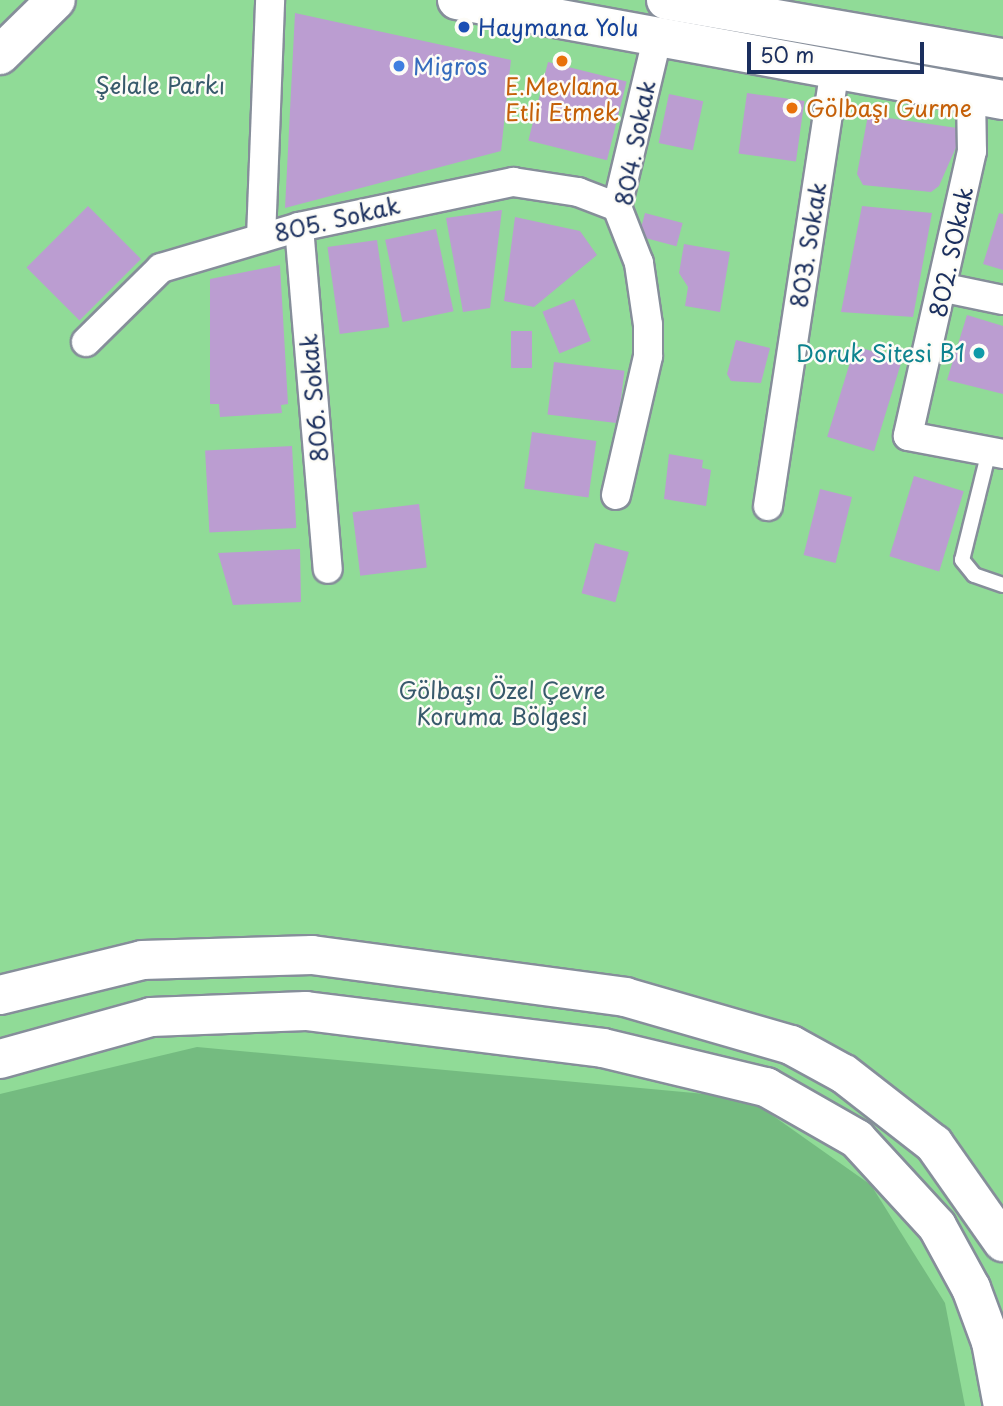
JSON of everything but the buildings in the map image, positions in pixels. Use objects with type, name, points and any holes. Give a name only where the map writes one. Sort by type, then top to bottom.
[{"type":"highway","points":[[0,55],[56,0]]},
{"type":"highway","points":[[457,0],[662,18],[1003,58]]},
{"type":"highway","points":[[662,18],[835,68],[987,98]]},
{"type":"highway","points":[[0,995],[142,960],[312,955],[652,1003],[791,1045],[844,1074],[934,1144],[1003,1242]]},
{"type":"highway","points":[[0,1059],[151,1017],[306,1011],[603,1048],[766,1087],[857,1139],[937,1226],[971,1288],[991,1342],[1003,1406]]},
{"type":"street","points":[[261,237],[270,0]]},
{"type":"street","name":"804. Sokak","points":[[616,495],[648,356],[648,325],[639,263],[617,207],[662,18]]},
{"type":"street","name":"803. Sokak","points":[[768,506],[835,68]]},
{"type":"street","name":"802. SOkak","points":[[987,98],[972,151],[945,288],[908,436],[996,453]]},
{"type":"street","name":"805. Sokak","points":[[86,342],[162,268],[299,227],[513,182],[578,192],[617,207]]},
{"type":"street","name":"806. Sokak","points":[[299,227],[328,569]]},
{"type":"street","points":[[945,288],[1003,300]]},
{"type":"lane","points":[[996,453],[962,561],[974,575],[1003,585]]},
{"type":"green space","name":"Gölbaşı Özel Çevre Koruma Bölgesi","points":[[0,0],[1003,0],[1003,1406],[0,1406]]},
{"type":"green space","points":[[197,1047],[748,1098],[871,1185],[945,1303],[965,1406],[0,1406],[0,1094]]},
{"type":"place","name":"Haymana Yolu","points":[[464,27]]},
{"type":"place","name":"E.Mevlana Etli Etmek","points":[[562,61]]},
{"type":"place","name":"Migros","points":[[399,66]]},
{"type":"place","name":"Gölbaşı Gurme","points":[[792,108]]},
{"type":"place","name":"Doruk Sitesi B1","points":[[979,353]]},
{"type":"park label","name":"Şelale Parkı","points":[[160,85]]}]
